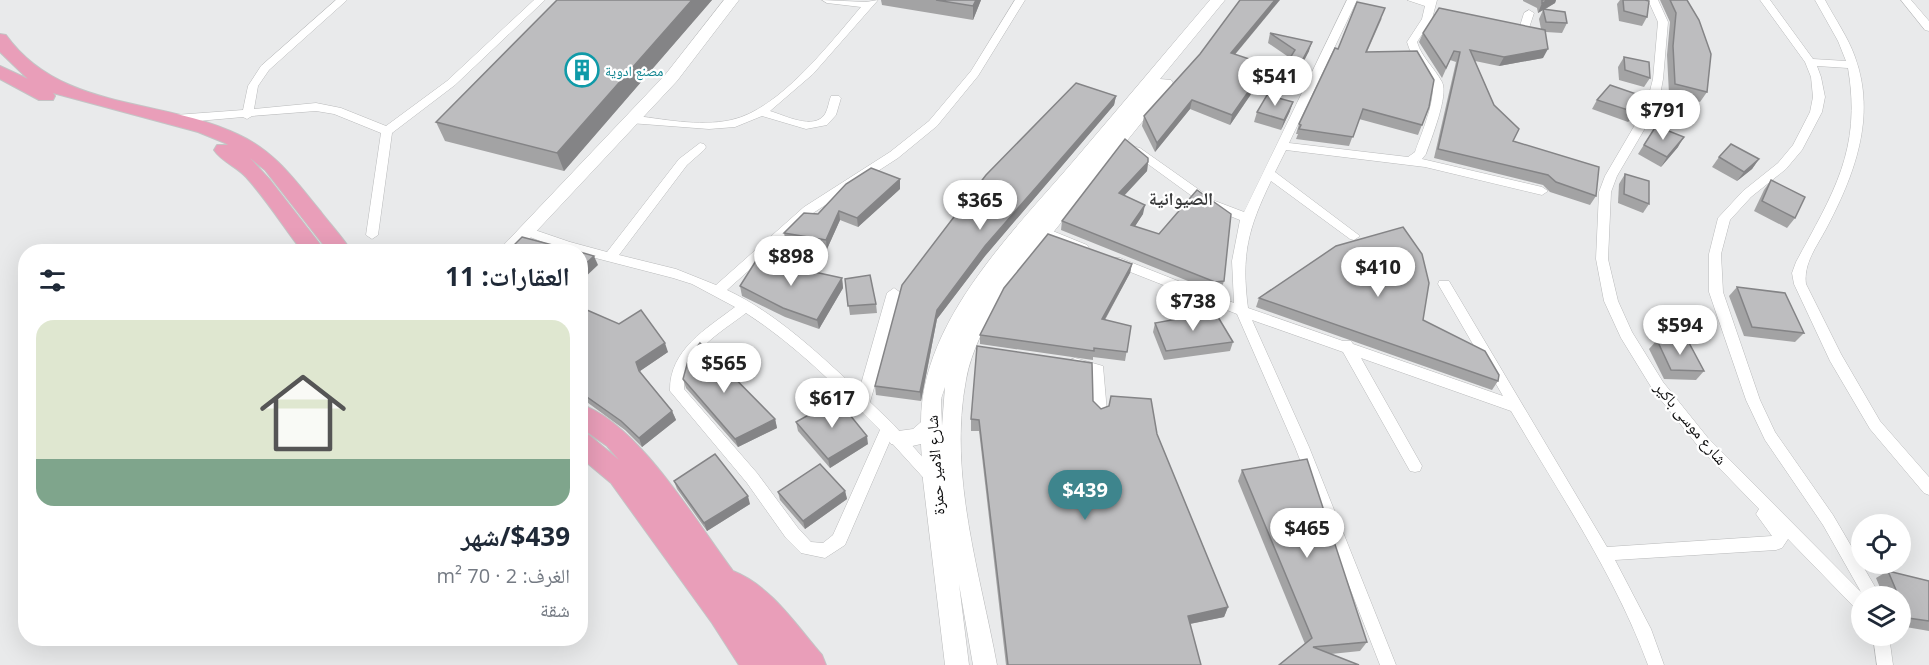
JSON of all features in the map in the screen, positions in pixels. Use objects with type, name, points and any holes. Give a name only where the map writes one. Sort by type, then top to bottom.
[{"type":"main road","points":[[514,244],[671,78],[732,0]]},
{"type":"main road","name":"شارع الامير حمزة","points":[[957,665],[934,480],[931,399],[939,371],[954,334],[984,279],[1218,0]]},
{"type":"main road","name":"شارع الامير حمزة","points":[[985,665],[956,506],[950,450],[956,379],[972,350],[979,318],[995,291],[1232,0]]},
{"type":"main road","points":[[0,39],[9,55],[22,68],[56,87],[81,96],[224,134],[259,154],[272,165],[335,244]]},
{"type":"main road","points":[[0,72],[41,95],[73,106],[153,124],[211,143],[233,154],[248,165],[265,184],[282,211],[309,244]]},
{"type":"main road","points":[[588,420],[616,439],[643,469],[785,665]]},
{"type":"main road","points":[[893,433],[906,439],[922,435],[931,424]]},
{"type":"main road","points":[[588,449],[620,475],[722,614],[755,665]]},
{"type":"main road","points":[[943,566],[968,564]]},
{"type":"main road","points":[[720,575],[765,608],[812,665]]},
{"type":"street","points":[[247,115],[253,86],[265,68],[342,0]]},
{"type":"street","points":[[372,235],[387,131],[451,83],[540,0]]},
{"type":"street","points":[[828,0],[871,3]]},
{"type":"street","points":[[719,290],[821,200],[918,138],[953,101],[975,72],[999,38],[1020,0]]},
{"type":"street","points":[[1353,0],[1247,218],[1238,261],[1242,311],[1302,447],[1388,665]]},
{"type":"street","points":[[1411,161],[1420,154],[1438,97],[1438,84],[1416,55],[1412,42],[1434,7],[1412,0]]},
{"type":"street","name":"شارع موسى باكير","points":[[1653,0],[1663,22],[1659,79],[1652,106],[1611,176],[1605,192],[1602,259],[1606,282],[1626,334],[1658,386],[1703,442],[1851,593]]},
{"type":"street","points":[[1765,0],[1810,62],[1816,77],[1819,97],[1816,112],[1798,147],[1724,218],[1715,254],[1716,292],[1753,400],[1770,436],[1828,520],[1867,586]]},
{"type":"street","points":[[1820,0],[1852,65],[1858,119],[1858,143],[1839,193],[1802,262],[1798,273],[1800,284],[1835,357],[1875,425],[1929,488]]},
{"type":"street","points":[[1906,0],[1929,28]]},
{"type":"street","points":[[630,119],[715,125],[733,123],[763,112],[784,95],[871,3]]},
{"type":"street","points":[[1506,28],[1524,29],[1529,12]]},
{"type":"street","points":[[1810,62],[1852,65]]},
{"type":"street","points":[[763,112],[799,124],[820,122],[829,116],[836,98]]},
{"type":"street","points":[[168,119],[328,108],[387,131]]},
{"type":"street","points":[[1121,138],[1211,204],[1247,218]]},
{"type":"street","points":[[1284,146],[1411,161],[1542,191]]},
{"type":"street","points":[[609,258],[683,162],[700,147]]},
{"type":"street","points":[[1269,174],[1354,236]]},
{"type":"street","points":[[526,231],[558,244]]},
{"type":"street","points":[[1043,231],[1242,311],[1346,345],[1519,408]]},
{"type":"street","points":[[588,253],[656,268],[719,290],[746,306],[814,359],[893,433],[956,506]]},
{"type":"street","points":[[1444,284],[1603,554],[1645,635],[1656,665]]},
{"type":"street","points":[[862,405],[894,293]]},
{"type":"street","points":[[746,306],[686,356],[676,373],[676,392],[752,478],[792,533],[807,548],[825,551],[839,540],[893,433]]},
{"type":"street","points":[[1346,345],[1415,466]]},
{"type":"street","points":[[1055,361],[1097,369],[1100,374],[1100,412]]},
{"type":"street","points":[[1603,554],[1776,543],[1782,536],[1748,495],[1740,478]]},
{"type":"street","points":[[1882,646],[1885,665]]},
{"type":"building","name":"مصنع ادوية","points":[[557,0],[692,0],[557,153],[436,122]]},
{"type":"building","points":[[936,0],[976,0],[973,6]]},
{"type":"building","points":[[1240,0],[1275,0],[1231,53],[1267,65],[1232,115],[1192,100],[1157,143],[1144,116],[1200,54]]},
{"type":"building","points":[[1623,0],[1649,1],[1647,17],[1624,11]]},
{"type":"building","points":[[1670,0],[1687,0],[1699,20],[1711,54],[1707,92],[1675,84],[1673,46],[1676,13]]},
{"type":"building","points":[[1357,2],[1385,8],[1366,52],[1417,51],[1434,80],[1429,107],[1422,125],[1363,109],[1353,137],[1299,129],[1301,125],[1299,124],[1335,48],[1338,49]]},
{"type":"building","points":[[1439,8],[1545,30],[1548,49],[1504,57],[1470,50],[1494,105],[1519,129],[1513,141],[1599,167],[1596,196],[1556,182],[1548,175],[1438,149],[1460,52],[1454,51],[1446,68],[1423,33]]},
{"type":"building","points":[[1543,9],[1565,12],[1567,23],[1546,22]]},
{"type":"building","points":[[1270,33],[1312,42],[1296,72],[1283,69],[1295,50]]},
{"type":"building","points":[[1624,57],[1649,62],[1650,78],[1625,70]]},
{"type":"building","points":[[1076,83],[1116,96],[985,246],[937,310],[920,392],[875,386],[902,285],[986,175]]},
{"type":"building","points":[[1610,85],[1648,98],[1634,112],[1597,100]]},
{"type":"building","points":[[1267,95],[1293,102],[1284,120],[1257,112]]},
{"type":"building","points":[[1656,126],[1684,137],[1667,157],[1644,145]]},
{"type":"building","points":[[1125,139],[1148,158],[1148,162],[1119,193],[1145,205],[1131,225],[1159,234],[1197,190],[1231,214],[1224,281],[1215,282],[1062,221]]},
{"type":"building","points":[[1731,144],[1759,159],[1744,172],[1719,157]]},
{"type":"building","points":[[871,168],[900,179],[857,218],[839,211],[826,240],[784,233],[804,213],[818,214],[846,184]]},
{"type":"building","points":[[1625,174],[1649,181],[1649,204],[1624,194]]},
{"type":"building","points":[[1771,180],[1805,197],[1795,218],[1762,201]]},
{"type":"building","points":[[1403,227],[1422,254],[1429,283],[1423,320],[1485,351],[1499,375],[1498,381],[1259,298],[1336,246]]},
{"type":"building","points":[[1048,234],[1132,264],[1102,319],[1131,326],[1127,352],[1094,348],[1094,351],[980,335],[1004,288]]},
{"type":"building","points":[[522,237],[549,244],[515,244]]},
{"type":"building","points":[[759,256],[787,266],[842,278],[817,320],[783,308],[740,286]]},
{"type":"building","points":[[870,275],[876,304],[848,306],[845,279]]},
{"type":"building","points":[[1737,287],[1785,293],[1804,333],[1752,327]]},
{"type":"building","points":[[588,310],[619,324],[641,310],[665,343],[636,362],[639,371],[672,411],[639,438],[621,421],[588,398]]},
{"type":"building","points":[[1215,312],[1233,342],[1166,351],[1155,323]]},
{"type":"building","points":[[1657,340],[1688,341],[1704,371],[1671,370]]},
{"type":"building","points":[[700,343],[775,419],[735,439],[683,379],[689,357]]},
{"type":"building","points":[[977,346],[1092,363],[1093,401],[1101,409],[1109,406],[1111,396],[1151,399],[1157,434],[1228,607],[1188,616],[1201,665],[1008,665],[979,420],[971,419]]},
{"type":"building","points":[[837,399],[867,436],[828,459],[796,422]]},
{"type":"building","points":[[715,454],[748,496],[704,523],[674,481]]},
{"type":"building","points":[[1307,459],[1367,642],[1313,647],[1359,665],[1279,665],[1312,638],[1242,470]]},
{"type":"building","points":[[820,464],[845,491],[803,521],[778,492]]},
{"type":"building","points":[[1889,574],[1900,574],[1929,581],[1929,621],[1911,618],[1911,586],[1894,586]]},
{"type":"place","name":"مصنع ادوية","points":[[582,70]]},
{"type":"district","name":"الصيوانية","points":[[1181,198]]}]
